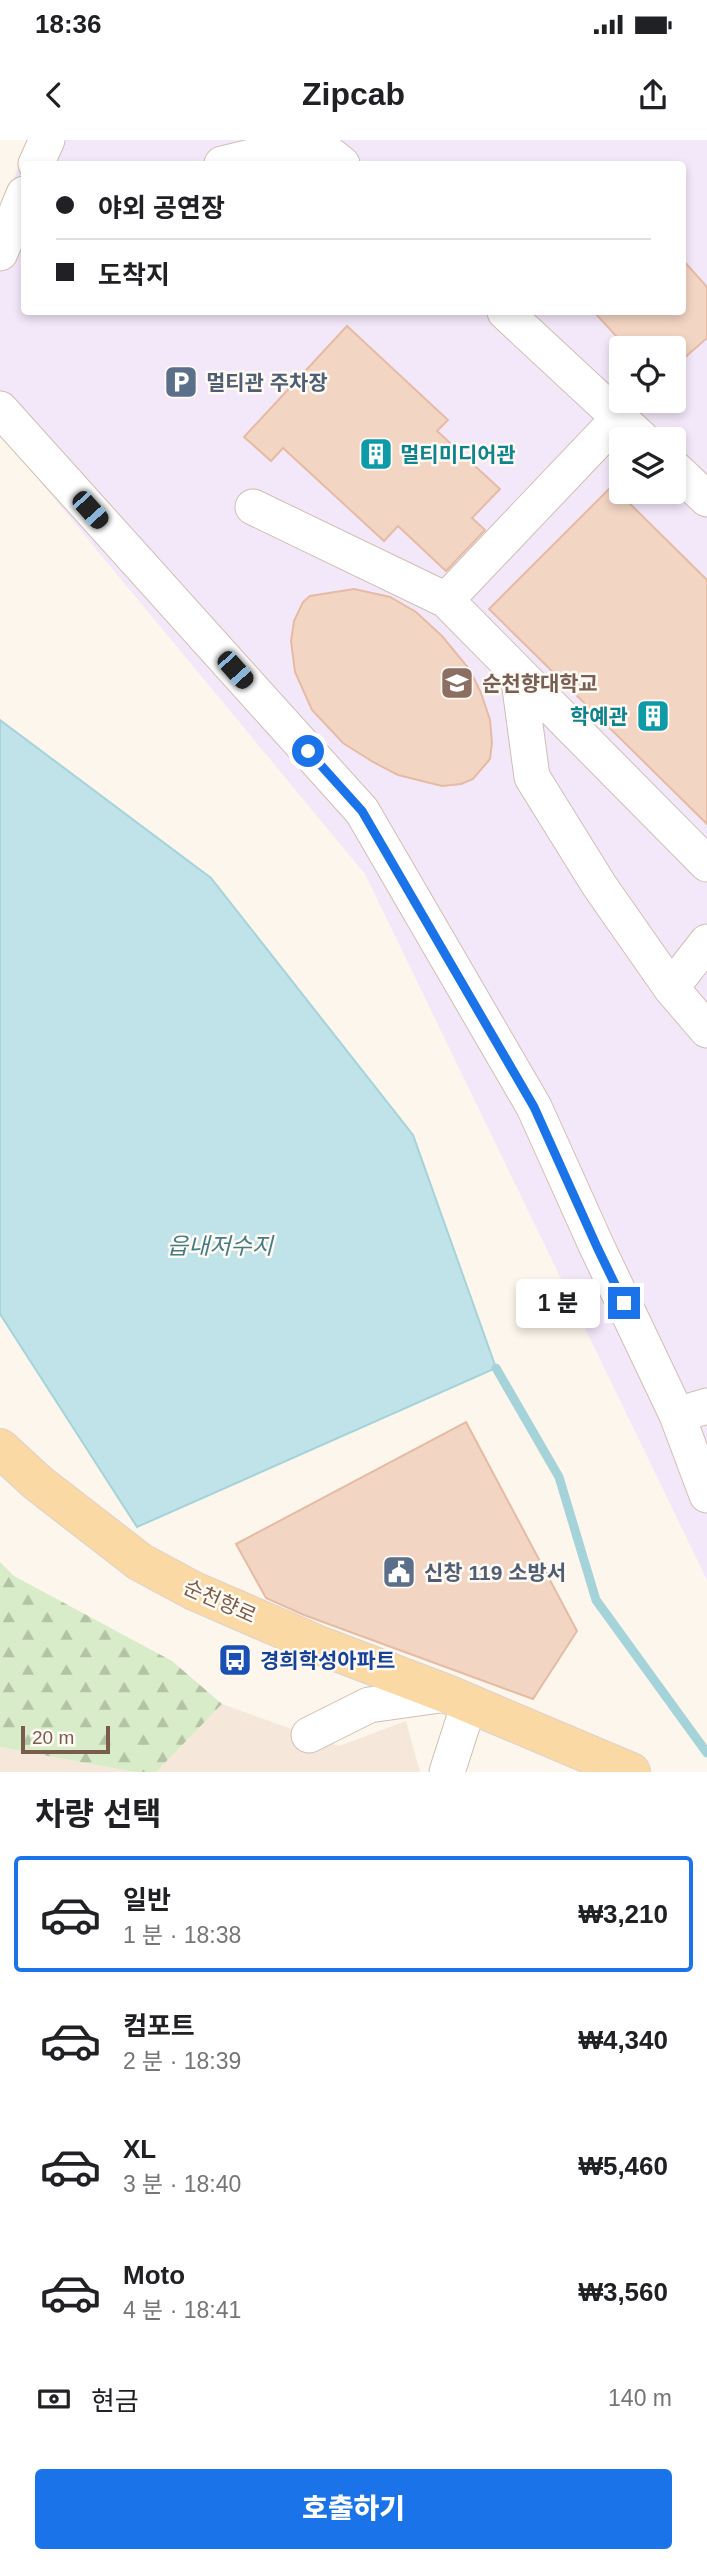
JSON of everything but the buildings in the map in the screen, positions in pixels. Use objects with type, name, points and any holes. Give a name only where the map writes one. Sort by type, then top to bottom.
[{"type":"main road","name":"순천향로","points":[[0,1448],[38,1483],[139,1562],[207,1597],[631,1772]]},
{"type":"street","points":[[38,161],[47,140]]},
{"type":"street","points":[[234,161],[314,141],[338,161]]},
{"type":"street","points":[[0,253],[21,201]]},
{"type":"street","points":[[0,276],[21,257]]},
{"type":"street","points":[[508,315],[630,427]]},
{"type":"street","points":[[0,409],[362,811],[534,1107],[597,1247],[692,1411],[707,1495]]},
{"type":"street","points":[[446,600],[609,448]]},
{"type":"street","points":[[686,479],[707,499]]},
{"type":"street","points":[[253,507],[446,600],[707,864]]},
{"type":"street","points":[[518,673],[533,777],[599,885],[671,988],[707,1030]]},
{"type":"street","points":[[671,988],[707,942]]},
{"type":"street","points":[[309,1735],[369,1705],[458,1699],[447,1772]]},
{"type":"shaded area","name":"순천향대학교","points":[[30,140],[707,140],[707,1580],[365,874],[0,433],[0,212],[21,162],[21,315],[686,315],[686,161],[21,161]]},
{"type":"shaded area","name":"경희학성아파트","points":[[222,1704],[339,1746],[406,1721],[420,1772],[156,1772]]},
{"type":"shaded area","points":[[0,1747],[134,1772],[0,1772]]},
{"type":"green space","points":[[0,1562],[14,1576],[172,1661],[222,1704],[156,1772],[134,1772],[0,1747]]},
{"type":"water","name":"읍내저수지","points":[[0,720],[211,878],[413,1135],[496,1368],[137,1527],[0,1314]]},
{"type":"waterway","points":[[496,1368],[559,1477],[596,1600],[707,1753]]},
{"type":"place","name":"멀티관 주차장","points":[[181,382]]},
{"type":"place","name":"멀티미디어관","points":[[376,454]]},
{"type":"place","name":"순천향대학교","points":[[457,683]]},
{"type":"place","name":"학예관","points":[[653,716]]},
{"type":"place","name":"신창 119 소방서","points":[[399,1572]]},
{"type":"place","name":"경희학성아파트","points":[[235,1660]]},
{"type":"route","points":[[308,751],[362,811],[534,1107],[624,1303]]}]
